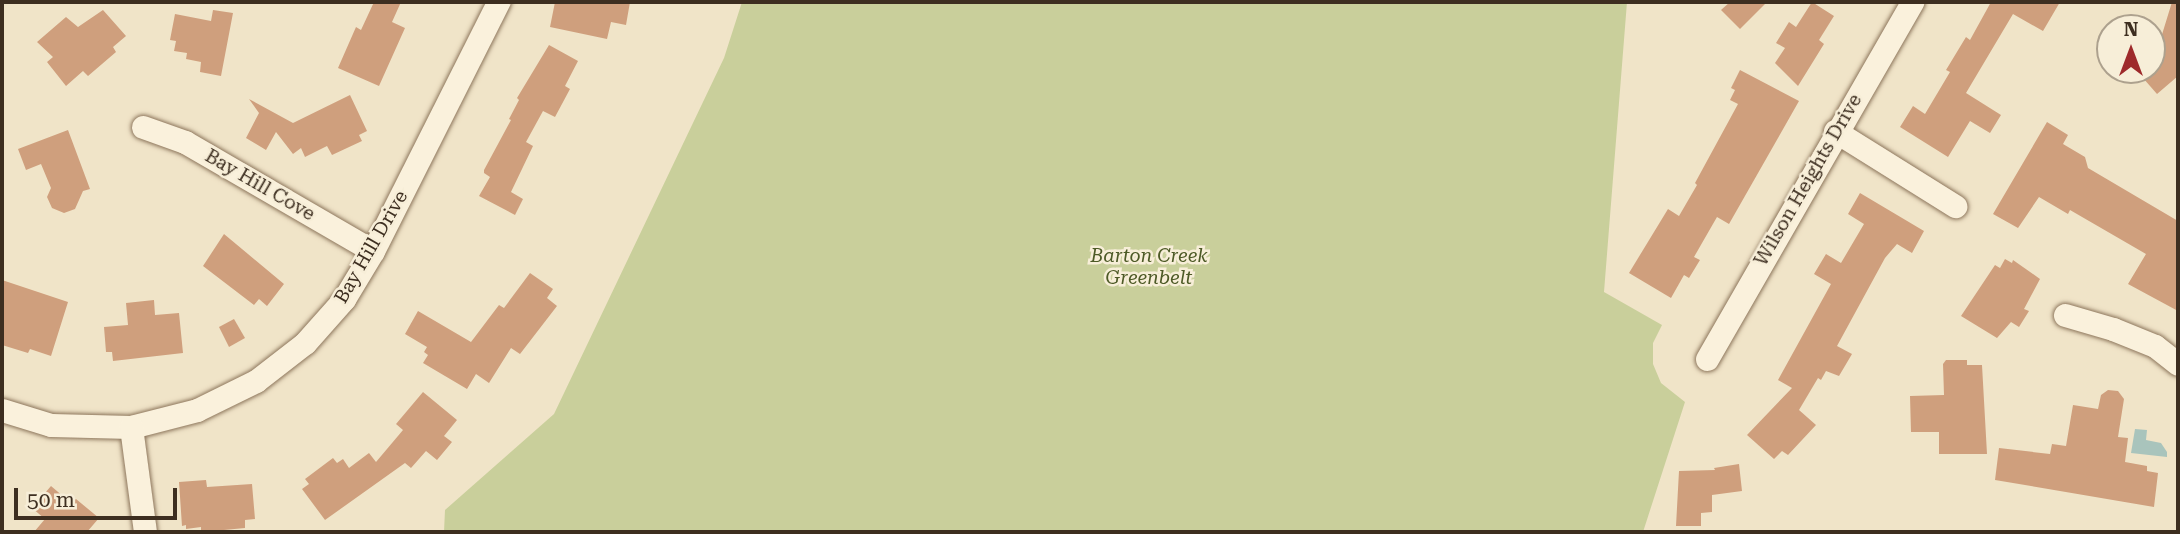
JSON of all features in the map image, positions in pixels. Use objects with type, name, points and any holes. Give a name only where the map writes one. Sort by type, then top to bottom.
[{"type":"street","name":"Bay Hill Drive","points":[[2,410],[51,425],[131,427],[197,410],[256,381],[306,343],[344,299],[373,251],[498,2]]},
{"type":"street","name":"Wilson Heights Drive","points":[[1707,359],[1906,4]]},
{"type":"street","name":"Bay Hill Cove","points":[[143,127],[185,142],[373,251]]},
{"type":"street","points":[[1835,131],[1955,206]]},
{"type":"street","points":[[2065,315],[2113,329],[2155,346],[2178,364]]},
{"type":"street","points":[[131,427],[145,532]]},
{"type":"green space","name":"Barton Creek Greenbelt","points":[[742,2],[1627,2],[1604,292],[1662,325],[1653,343],[1653,364],[1661,383],[1685,402],[1643,532],[444,532],[445,510],[554,414],[724,58]]},
{"type":"water","points":[[2135,429],[2147,430],[2146,440],[2161,443],[2167,457],[2131,453]]},
{"type":"building","points":[[374,2],[401,2],[392,22],[405,28],[379,86],[338,68],[356,27],[361,30]]},
{"type":"building","points":[[555,2],[630,2],[626,25],[611,22],[607,39],[550,27]]},
{"type":"building","points":[[1730,2],[1767,2],[1740,29],[1721,10]]},
{"type":"building","points":[[1812,2],[1834,16],[1819,40],[1824,44],[1798,86],[1775,63],[1785,48],[1776,43],[1789,22],[1796,27]]},
{"type":"building","points":[[1991,2],[2060,2],[2043,31],[2013,14],[1966,93],[2001,115],[1990,133],[1970,121],[1948,157],[1900,127],[1913,106],[1925,114],[1950,72],[1946,70],[1966,37],[1970,40]]},
{"type":"building","points":[[2172,2],[2178,2],[2178,76],[2157,94],[2148,84],[2166,84],[2166,22]]},
{"type":"building","points":[[103,10],[126,36],[113,47],[116,52],[88,76],[83,71],[66,86],[47,62],[53,57],[37,42],[66,17],[78,27]]},
{"type":"building","points":[[213,10],[233,13],[221,76],[200,72],[201,62],[186,59],[187,53],[174,51],[176,41],[170,40],[175,14],[211,21]]},
{"type":"building","points":[[549,45],[578,61],[565,86],[570,89],[555,117],[543,111],[526,142],[533,146],[511,192],[523,199],[515,215],[479,196],[490,177],[484,170],[511,120],[509,119],[519,100],[517,98]]},
{"type":"building","points":[[1740,70],[1799,101],[1729,224],[1717,217],[1694,257],[1700,260],[1689,278],[1684,275],[1671,298],[1629,273],[1668,209],[1679,216],[1697,185],[1695,183],[1738,104],[1730,100],[1735,90],[1731,88]]},
{"type":"building","points":[[350,95],[367,131],[359,135],[362,141],[332,155],[327,146],[305,157],[301,148],[293,154],[276,132],[266,150],[246,138],[259,113],[249,99],[293,123]]},
{"type":"building","points":[[2047,122],[2068,135],[2063,144],[2085,157],[2088,168],[2178,221],[2178,311],[2128,284],[2146,254],[2070,210],[2068,214],[2039,197],[2018,228],[1993,214]]},
{"type":"building","points":[[68,130],[90,189],[83,191],[75,209],[64,213],[52,208],[47,197],[51,188],[41,164],[26,170],[18,149]]},
{"type":"building","points":[[1860,193],[1924,231],[1912,253],[1897,244],[1885,258],[1837,346],[1852,354],[1839,376],[1826,371],[1821,380],[1818,378],[1799,410],[1816,425],[1788,455],[1782,451],[1774,459],[1747,435],[1792,388],[1778,380],[1831,284],[1814,274],[1826,254],[1841,263],[1864,224],[1848,214]]},
{"type":"building","points":[[224,234],[284,284],[267,306],[259,299],[254,305],[203,266]]},
{"type":"building","points":[[2005,259],[2012,263],[2013,260],[2040,279],[2024,309],[2029,311],[2019,327],[2011,322],[1997,338],[1961,316],[1995,265],[2000,268]]},
{"type":"building","points":[[530,273],[553,289],[547,298],[557,306],[520,354],[511,348],[489,383],[476,374],[467,389],[423,363],[428,355],[424,352],[427,347],[405,334],[418,311],[471,342],[499,305],[504,308]]},
{"type":"building","points":[[2,280],[68,302],[51,356],[30,349],[28,353],[2,345]]},
{"type":"building","points":[[154,300],[155,315],[179,313],[183,353],[113,361],[112,352],[106,352],[104,327],[128,325],[126,303]]},
{"type":"building","points":[[234,319],[245,338],[229,347],[219,327]]},
{"type":"building","points":[[1946,360],[1967,360],[1967,365],[1982,365],[1987,454],[1939,454],[1939,432],[1911,432],[1910,396],[1944,395],[1943,364]]},
{"type":"building","points":[[2108,390],[2118,391],[2124,399],[2118,437],[2128,438],[2125,462],[2147,466],[2147,471],[2158,473],[2154,507],[1995,480],[1999,448],[2050,454],[2052,444],[2066,446],[2073,405],[2098,409],[2101,395]]},
{"type":"building","points":[[423,392],[457,420],[444,436],[452,442],[437,460],[426,451],[411,468],[405,463],[325,520],[302,489],[309,484],[305,479],[333,458],[337,463],[343,459],[349,468],[369,453],[376,462],[403,430],[396,424]]},
{"type":"building","points":[[1739,464],[1742,491],[1712,495],[1712,512],[1701,513],[1701,526],[1676,526],[1679,471],[1715,470],[1714,468]]},
{"type":"building","points":[[206,480],[207,487],[252,484],[255,519],[245,520],[245,528],[201,531],[201,527],[186,529],[186,525],[182,526],[179,482]]},
{"type":"building","points":[[51,486],[71,503],[76,499],[99,518],[87,532],[34,532],[45,519],[32,508]]}]
